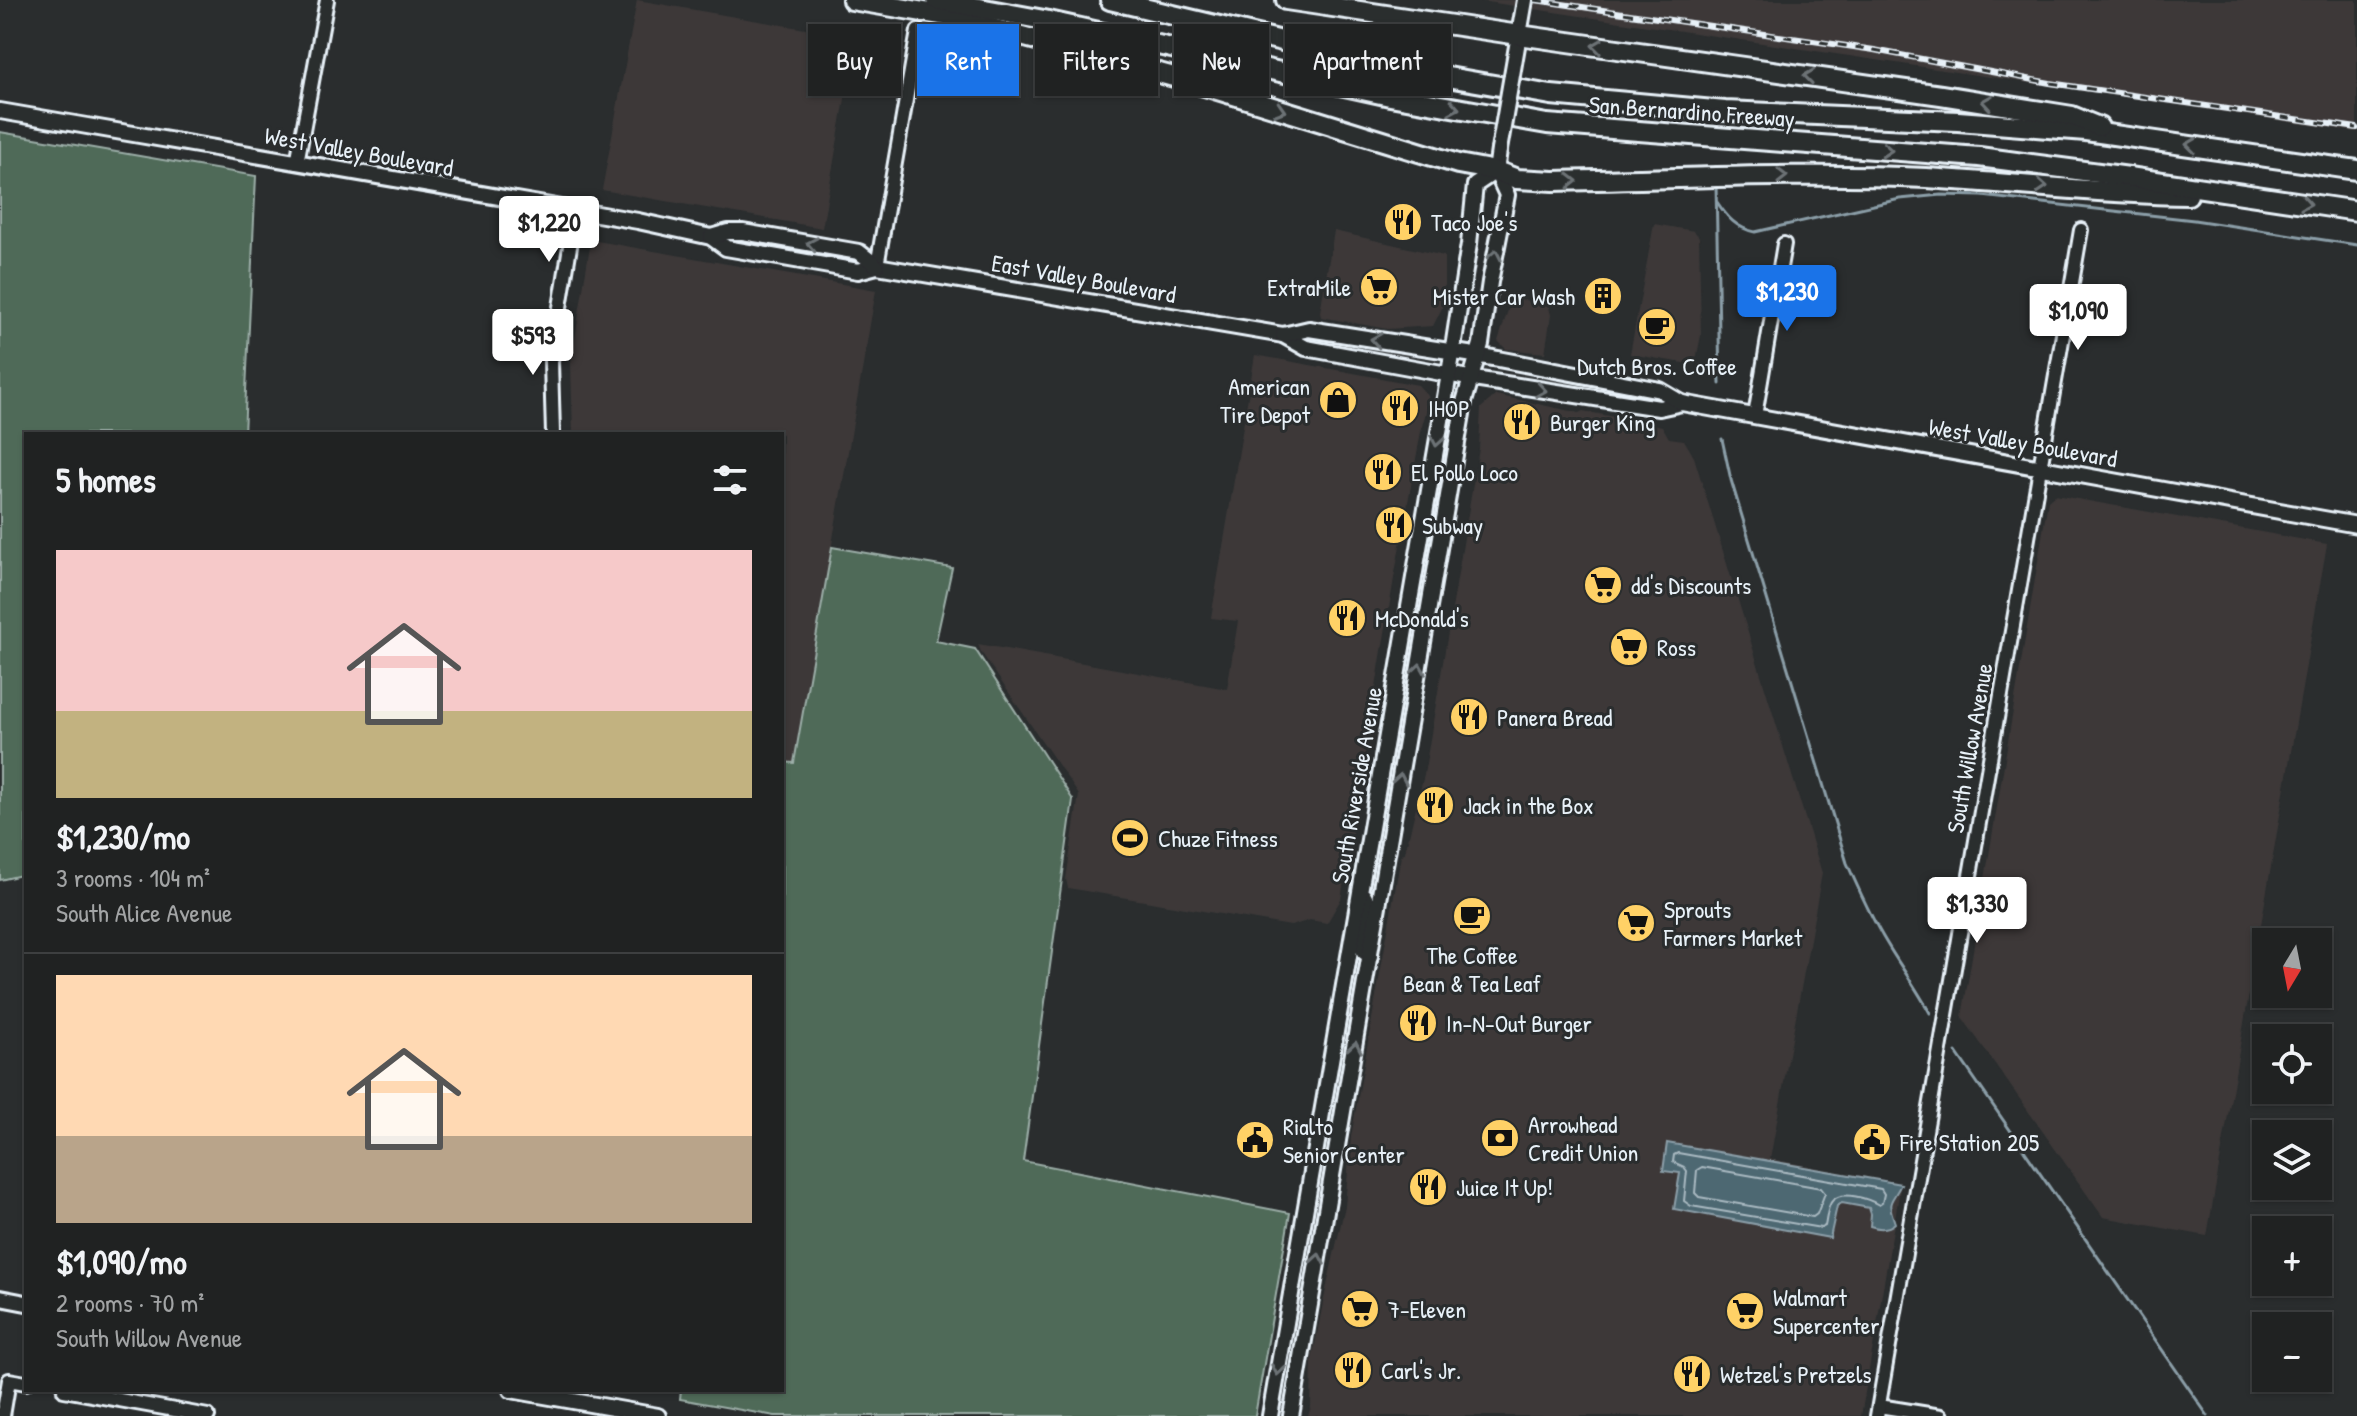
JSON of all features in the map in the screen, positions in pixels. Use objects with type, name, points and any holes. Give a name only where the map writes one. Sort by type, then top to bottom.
[{"type":"highway","points":[[852,0],[947,16],[990,27],[1185,80],[1458,164],[1496,171],[1517,179],[1925,178],[2150,194],[2254,195]]},
{"type":"highway","name":"San Bernardino Freeway","points":[[936,0],[1058,23],[1421,102],[1547,124],[1979,157],[2357,211]]},
{"type":"highway","name":"San Bernardino Freeway","points":[[1110,0],[1396,68],[1551,95],[1717,111],[1958,121],[2116,134],[2357,170]]},
{"type":"highway","points":[[1286,0],[1518,44],[1941,95],[2072,116],[2116,134]]},
{"type":"main road","name":"South Riverside Avenue","points":[[1270,1416],[1360,888],[1459,376],[1477,356],[1487,312],[1507,195],[1496,171],[1524,6]]},
{"type":"main road","name":"West Valley Boulevard","points":[[0,111],[576,210],[711,237],[743,232],[859,252],[877,266]]},
{"type":"main road","name":"South Riverside Avenue","points":[[1291,1416],[1370,956],[1459,376],[1457,353],[1475,185],[1496,171]]},
{"type":"main road","name":"East Valley Boulevard","points":[[877,266],[1283,335],[1306,348],[1459,376]]},
{"type":"main road","name":"East Valley Boulevard","points":[[1283,335],[1309,329],[1457,353]]},
{"type":"main road","name":"West Valley Boulevard","points":[[1457,353],[1660,390],[1682,403],[2357,525]]},
{"type":"main road","name":"West Valley Boulevard","points":[[1459,376],[1659,408],[1682,403]]},
{"type":"main road","points":[[1360,888],[1367,902],[1362,945],[1364,952],[1370,956]]},
{"type":"main road","points":[[0,1298],[24,1303]]},
{"type":"main road","points":[[522,1392],[658,1416]]},
{"type":"street","points":[[297,163],[327,0]]},
{"type":"street","points":[[877,266],[917,37]]},
{"type":"street","points":[[553,432],[551,362],[576,210]]},
{"type":"street","name":"South Willow Avenue","points":[[1878,1411],[2081,230]]},
{"type":"street","points":[[1755,416],[1784,244]]},
{"type":"street","points":[[3,1416],[9,1380],[24,1383]]},
{"type":"street","points":[[92,1392],[208,1416]]},
{"type":"street","points":[[1878,1411],[1941,1416]]},
{"type":"shaded area","points":[[637,0],[808,30],[808,96],[845,96],[822,228],[602,190]]},
{"type":"shaded area","points":[[1474,0],[2357,0],[2357,132]]},
{"type":"shaded area","points":[[1654,224],[1694,231],[1699,237],[1701,335],[1695,365],[1630,354]]},
{"type":"shaded area","points":[[1334,231],[1444,256],[1444,304],[1433,326],[1387,329],[1321,317]]},
{"type":"shaded area","points":[[591,240],[876,290],[794,764],[784,762],[784,432],[573,432],[571,363]]},
{"type":"shaded area","points":[[1519,299],[1548,304],[1551,315],[1545,353],[1506,349],[1498,341],[1511,301]]},
{"type":"shaded area","points":[[1255,355],[1418,385],[1428,396],[1429,402],[1394,578],[1341,899],[1327,923],[1310,920],[1291,926],[1068,888],[1066,879],[1079,795],[978,644],[1227,689],[1238,621],[1211,618]]},
{"type":"shaded area","points":[[1496,395],[1579,413],[1583,411],[1662,426],[1669,438],[1684,440],[1694,457],[1822,873],[1770,1159],[1901,1183],[1861,1416],[1308,1416],[1312,1359],[1345,1206],[1351,1137],[1401,856],[1405,852],[1424,775],[1479,449],[1481,408]]},
{"type":"shaded area","points":[[2055,495],[2327,544],[2260,928],[2252,928],[2252,976],[2207,1236],[2103,1217],[1962,1017],[2048,501]]},
{"type":"green space","points":[[0,132],[256,176],[244,432],[24,432],[24,874],[0,880]]},
{"type":"green space","points":[[832,547],[952,568],[936,641],[975,649],[1073,800],[1023,1161],[1290,1213],[1255,1416],[775,1416],[680,1399],[681,1392],[784,1392],[784,762],[794,763]]},
{"type":"water","points":[[1667,1143],[1901,1184],[1890,1205],[1895,1223],[1883,1228],[1870,1226],[1869,1208],[1842,1203],[1837,1206],[1830,1238],[1674,1209],[1680,1173],[1663,1171]]},
{"type":"waterway","points":[[1716,184],[1720,384]]},
{"type":"waterway","points":[[1717,202],[1733,221],[1755,232],[1900,199],[1941,195],[1982,196],[2194,220],[2357,245]]},
{"type":"waterway","points":[[1722,439],[1731,480],[1847,863],[1878,928],[1930,1013]]},
{"type":"waterway","points":[[1956,1052],[2208,1416]]},
{"type":"railway","points":[[1535,0],[1874,50],[2050,83],[2357,128]]},
{"type":"place","name":"Taco Joe's","points":[[1403,222]]},
{"type":"place","name":"ExtraMile","points":[[1379,287]]},
{"type":"place","name":"Mister Car Wash","points":[[1603,296]]},
{"type":"place","name":"Dutch Bros. Coffee","points":[[1657,327]]},
{"type":"place","name":"American Tire Depot","points":[[1338,400]]},
{"type":"place","name":"IHOP","points":[[1400,408]]},
{"type":"place","name":"Burger King","points":[[1522,422]]},
{"type":"place","name":"El Pollo Loco","points":[[1383,472]]},
{"type":"place","name":"Subway","points":[[1394,525]]},
{"type":"place","name":"dd's Discounts","points":[[1603,585]]},
{"type":"place","name":"McDonald's","points":[[1347,618]]},
{"type":"place","name":"Ross","points":[[1629,647]]},
{"type":"place","name":"Panera Bread","points":[[1469,717]]},
{"type":"place","name":"Jack in the Box","points":[[1435,805]]},
{"type":"place","name":"Chuze Fitness","points":[[1130,838]]},
{"type":"place","name":"The Coffee Bean & Tea Leaf","points":[[1472,916]]},
{"type":"place","name":"Sprouts Farmers Market","points":[[1636,923]]},
{"type":"place","name":"In-N-Out Burger","points":[[1418,1023]]},
{"type":"place","name":"Arrowhead Credit Union","points":[[1500,1138]]},
{"type":"place","name":"Rialto Senior Center","points":[[1255,1140]]},
{"type":"place","name":"Fire Station 205","points":[[1872,1142]]},
{"type":"place","name":"Juice It Up!","points":[[1428,1187]]},
{"type":"place","name":"7-Eleven","points":[[1360,1309]]},
{"type":"place","name":"Walmart Supercenter","points":[[1745,1311]]},
{"type":"place","name":"Carl's Jr.","points":[[1353,1370]]},
{"type":"place","name":"Wetzel's Pretzels","points":[[1692,1374]]}]
